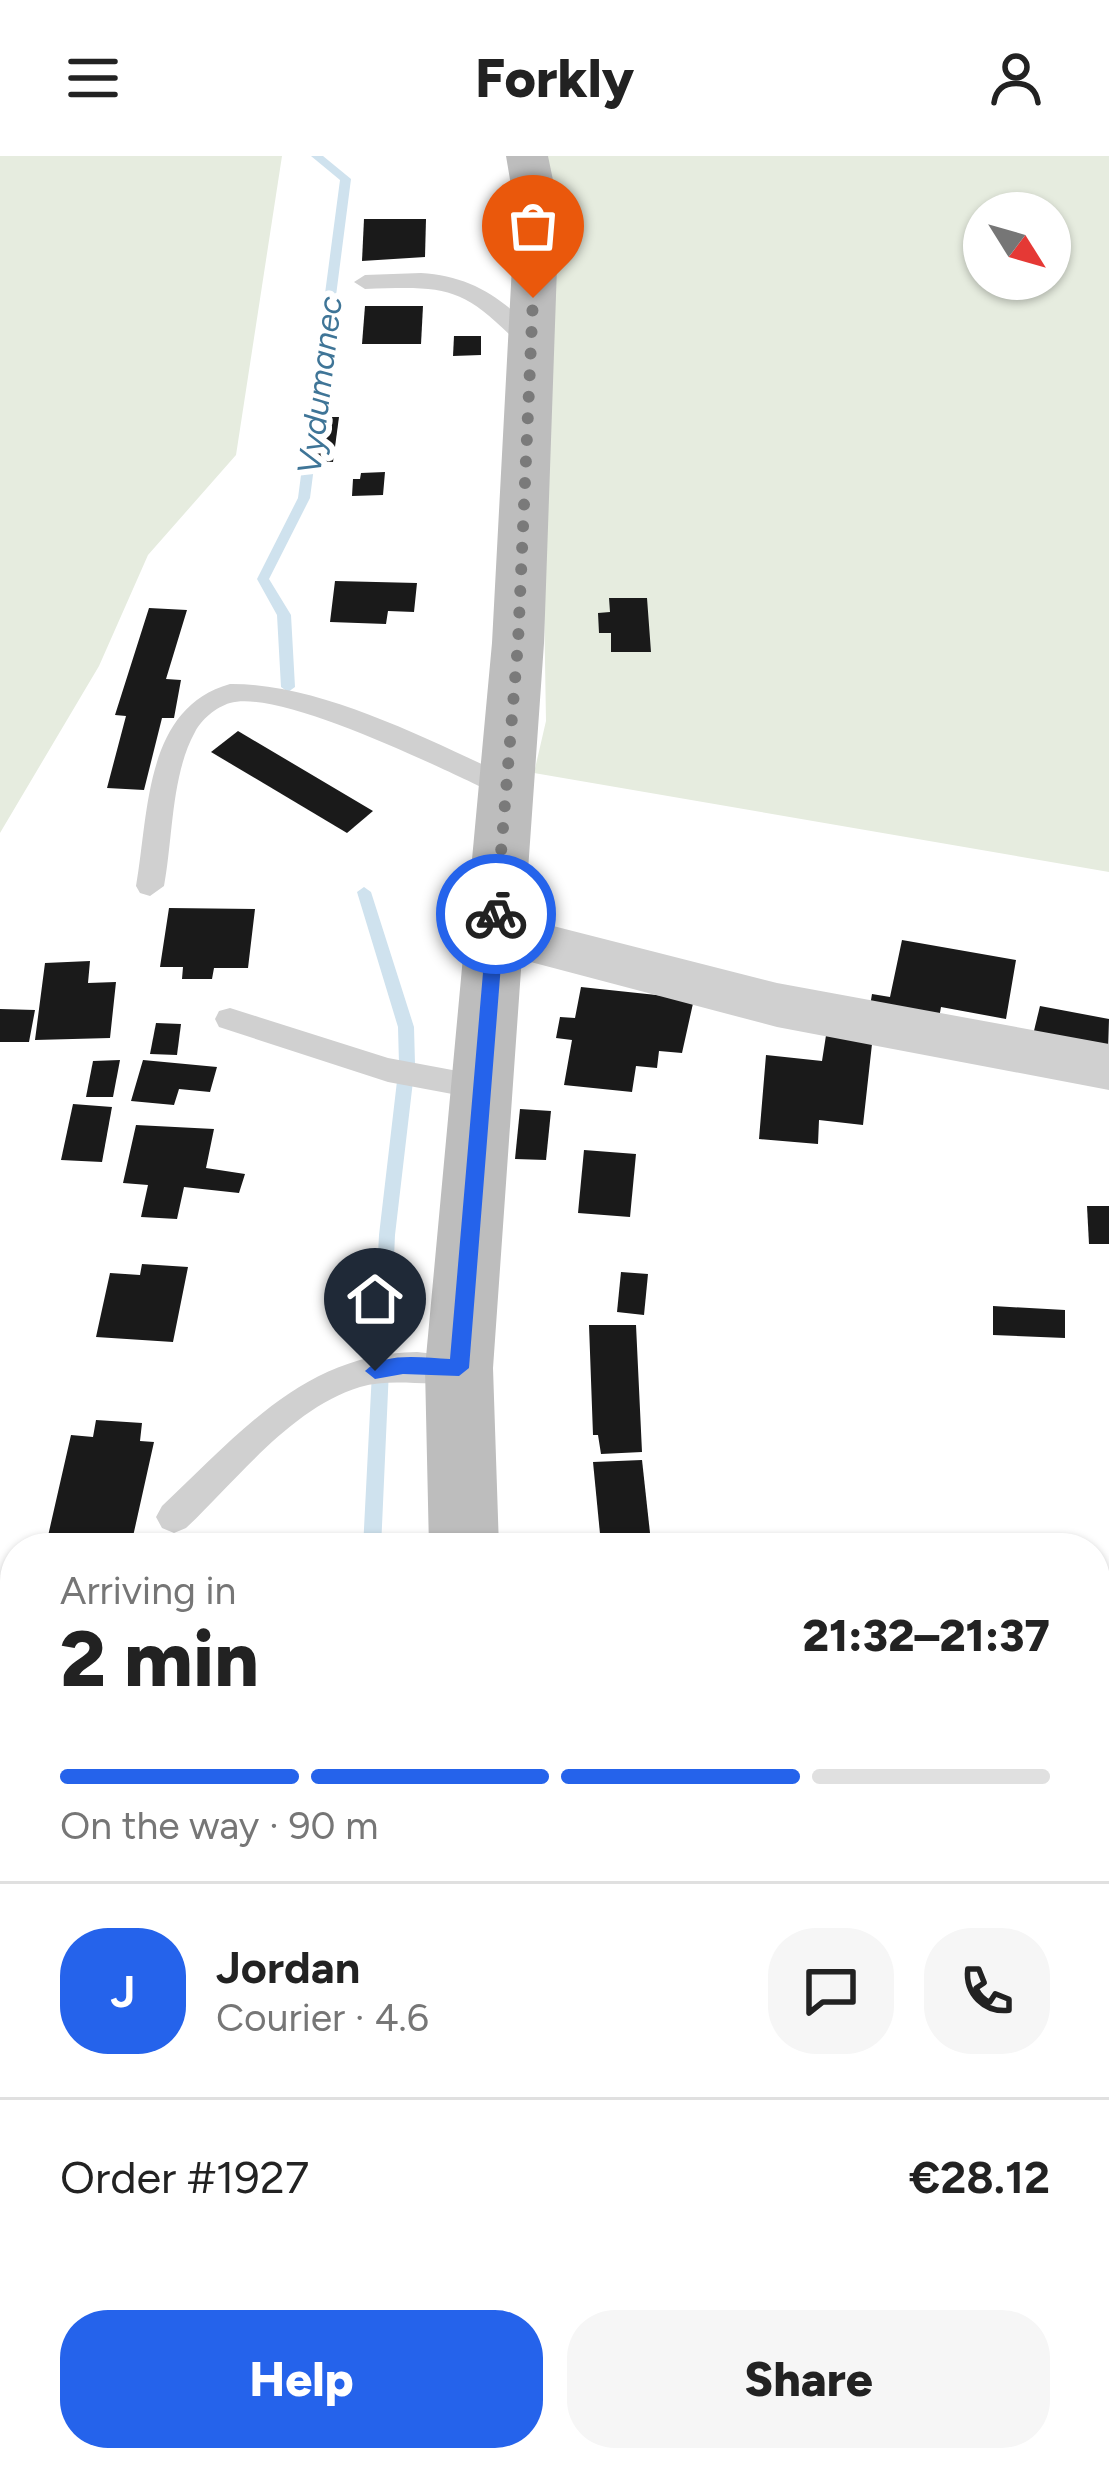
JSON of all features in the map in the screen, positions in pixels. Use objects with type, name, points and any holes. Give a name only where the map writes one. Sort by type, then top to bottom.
[{"type":"main road","points":[[464,1533],[457,1083],[494,932],[508,788],[537,209],[527,156]]},
{"type":"street","points":[[494,932],[777,1005],[1109,1066]]},
{"type":"lane","points":[[365,282],[455,279],[495,305],[531,343]]},
{"type":"lane","points":[[150,886],[178,735],[199,708],[231,693],[263,692],[508,788]]},
{"type":"lane","points":[[230,1019],[388,1070],[457,1083]]},
{"type":"lane","points":[[174,1517],[296,1406],[346,1376],[403,1366],[459,1368]]},
{"type":"shaded area","points":[[0,156],[282,156],[236,455],[148,555],[99,666],[0,833]]},
{"type":"shaded area","points":[[525,156],[1109,156],[1109,872],[534,773],[546,721],[539,300]]},
{"type":"building","points":[[364,219],[426,219],[425,257],[362,261]]},
{"type":"building","points":[[365,306],[423,306],[421,344],[362,344]]},
{"type":"building","points":[[454,336],[481,336],[481,355],[453,356]]},
{"type":"building","points":[[322,417],[339,417],[333,462],[316,461]]},
{"type":"building","points":[[385,472],[383,495],[352,496],[353,479],[360,479],[361,473]]},
{"type":"building","points":[[335,581],[417,583],[414,612],[388,611],[386,624],[330,622]]},
{"type":"building","points":[[609,598],[647,598],[651,652],[611,652],[611,633],[599,633],[598,613],[610,612]]},
{"type":"building","points":[[149,608],[187,610],[166,679],[181,680],[174,718],[162,718],[144,790],[107,788],[126,716],[115,715]]},
{"type":"building","points":[[238,731],[373,811],[347,833],[211,752]]},
{"type":"building","points":[[169,908],[255,909],[248,968],[214,968],[212,979],[182,979],[183,967],[160,967]]},
{"type":"building","points":[[902,940],[1016,960],[1006,1019],[941,1007],[938,1024],[869,1012],[872,994],[890,997]]},
{"type":"building","points":[[90,961],[88,983],[116,982],[110,1038],[35,1040],[45,963]]},
{"type":"building","points":[[581,987],[694,999],[682,1053],[659,1051],[657,1068],[636,1066],[632,1092],[564,1085],[572,1040],[556,1038],[560,1017],[575,1018]]},
{"type":"building","points":[[1040,1006],[1109,1019],[1108,1051],[1032,1039]]},
{"type":"building","points":[[0,1009],[35,1010],[29,1042],[0,1042]]},
{"type":"building","points":[[156,1023],[181,1024],[177,1055],[150,1054]]},
{"type":"building","points":[[827,1029],[873,1035],[863,1125],[819,1120],[818,1144],[759,1139],[766,1055],[822,1061]]},
{"type":"building","points":[[120,1060],[113,1097],[86,1097],[93,1061]]},
{"type":"building","points":[[143,1060],[217,1067],[210,1092],[179,1089],[174,1105],[131,1101]]},
{"type":"building","points":[[73,1104],[112,1107],[102,1162],[61,1160]]},
{"type":"building","points":[[520,1109],[551,1111],[546,1160],[515,1159]]},
{"type":"building","points":[[136,1125],[214,1129],[206,1168],[245,1174],[239,1193],[184,1187],[177,1219],[141,1217],[148,1185],[123,1183]]},
{"type":"building","points":[[584,1150],[636,1154],[630,1217],[578,1213]]},
{"type":"building","points":[[1087,1206],[1109,1206],[1109,1244],[1089,1244]]},
{"type":"building","points":[[142,1264],[188,1267],[173,1342],[96,1337],[110,1273],[140,1275]]},
{"type":"building","points":[[621,1272],[648,1274],[644,1315],[617,1312]]},
{"type":"building","points":[[993,1306],[1065,1310],[1065,1338],[993,1335]]},
{"type":"building","points":[[589,1325],[636,1325],[642,1452],[601,1454],[598,1435],[593,1435]]},
{"type":"building","points":[[96,1420],[142,1423],[140,1441],[154,1442],[134,1533],[49,1533],[71,1435],[93,1437]]},
{"type":"building","points":[[642,1460],[650,1533],[600,1533],[593,1462]]},
{"type":"waterway","name":"Vydumanec","points":[[288,687],[284,615],[263,579],[304,498],[346,179],[316,156]]},
{"type":"waterway","name":"Vydumanec","points":[[364,892],[406,1027],[407,1064],[387,1235],[373,1533]]},
{"type":"way so far","points":[[496,914],[518,643],[533,298]]},
{"type":"route","points":[[375,1371],[403,1366],[459,1368],[496,914]]}]
